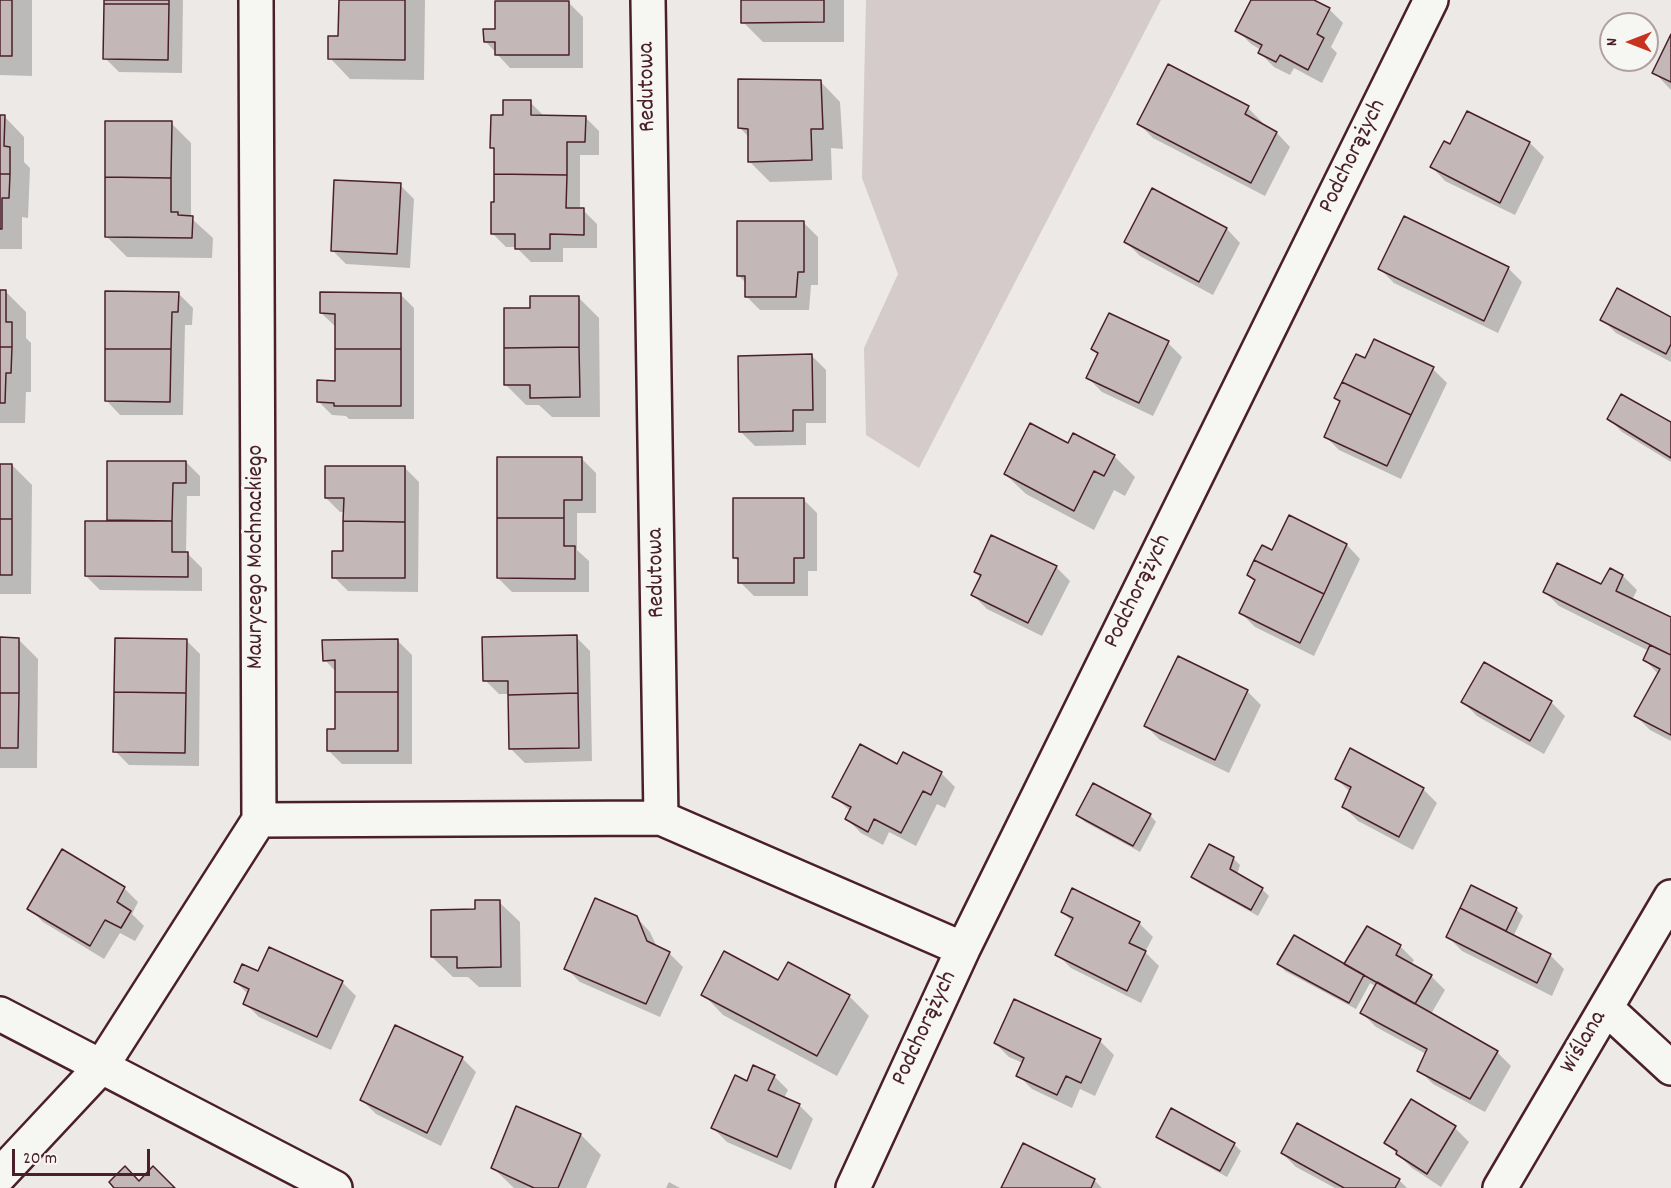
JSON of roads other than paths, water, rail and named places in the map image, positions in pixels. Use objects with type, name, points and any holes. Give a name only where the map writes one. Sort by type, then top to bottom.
[{"type":"street","name":"Maurycego Mochnackiego","points":[[256,0],[259,820]]},
{"type":"street","name":"Redutowa","points":[[648,0],[662,818]]},
{"type":"street","name":"Podchorążych","points":[[853,1188],[963,949],[1431,0]]},
{"type":"street","points":[[0,1175],[101,1067],[259,820],[662,818],[963,949]]},
{"type":"street","name":"Wiślana","points":[[1500,1188],[1671,897]]},
{"type":"street","points":[[1606,1008],[1671,1068]]},
{"type":"street","points":[[0,1014],[336,1188]]}]
